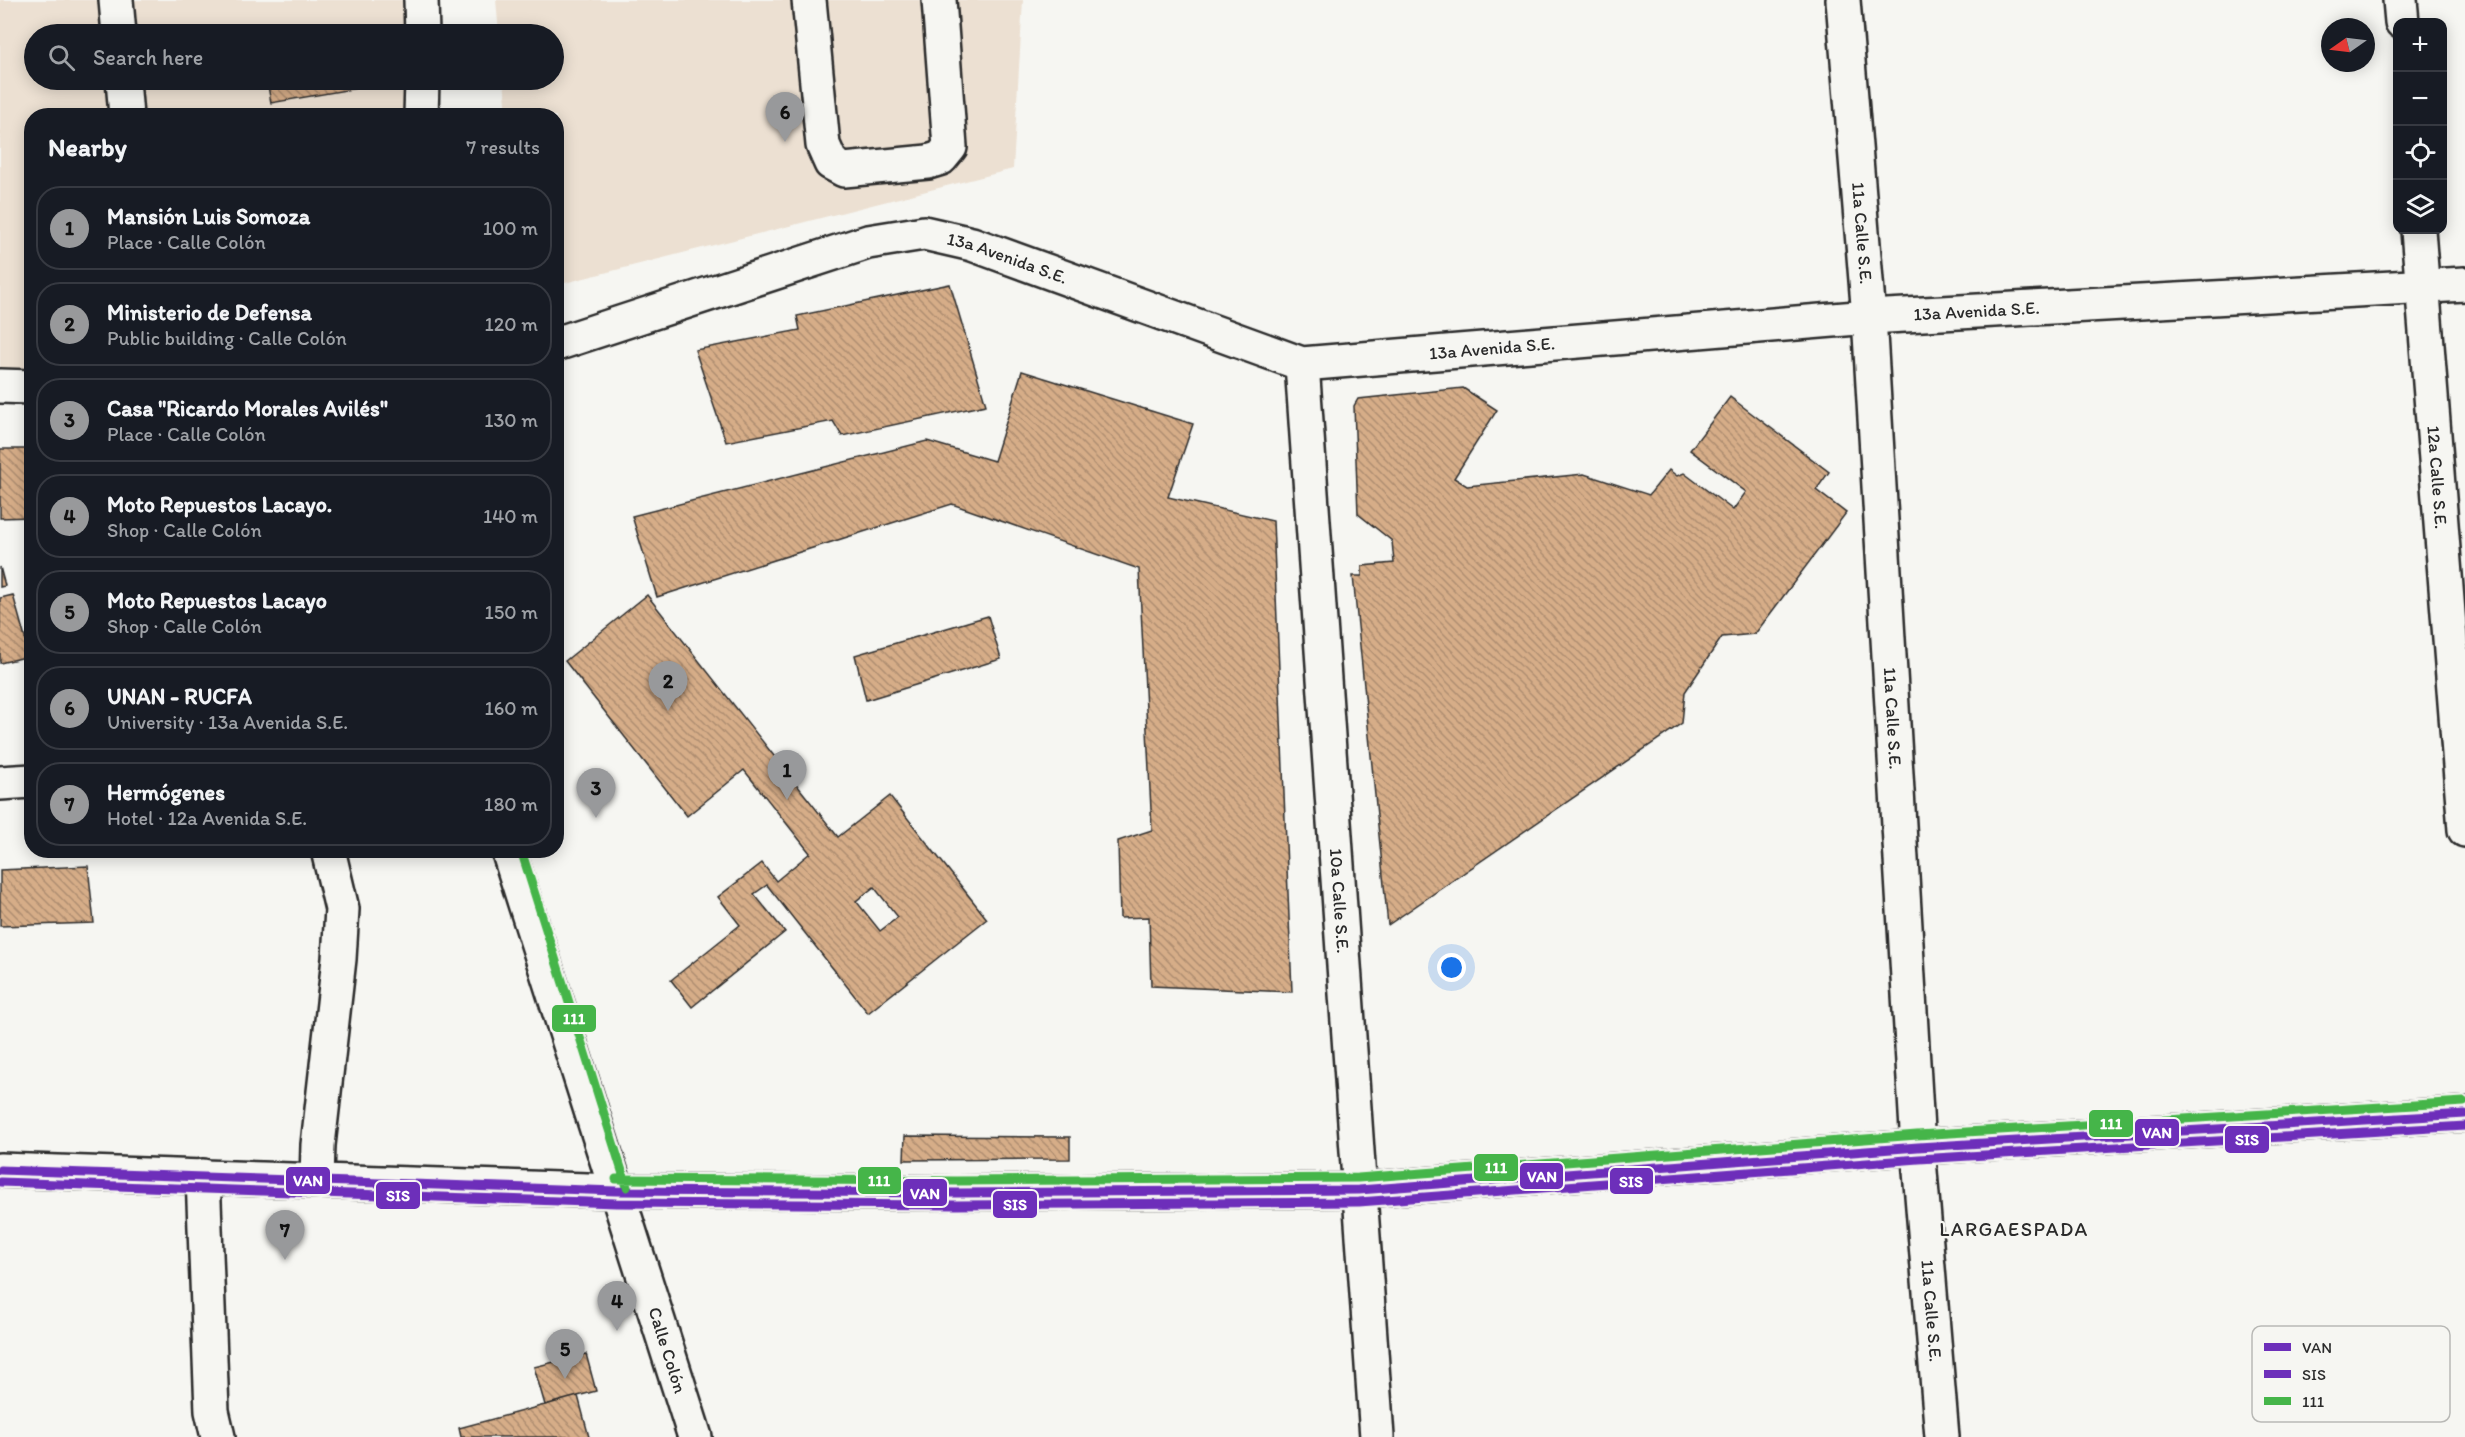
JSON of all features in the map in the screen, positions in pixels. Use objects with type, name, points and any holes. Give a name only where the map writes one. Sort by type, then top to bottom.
[{"type":"street","points":[[116,0],[118,24]]},
{"type":"street","points":[[421,0],[422,24]]},
{"type":"street","points":[[809,0],[823,145],[831,163],[844,170],[927,162],[941,158],[950,147],[939,0]]},
{"type":"street","name":"11a Calle S.E.","points":[[1843,0],[1869,317],[1918,1147],[1942,1437]]},
{"type":"street","points":[[2400,0],[2402,18]]},
{"type":"street","points":[[124,90],[125,108]]},
{"type":"street","points":[[421,108],[422,90]]},
{"type":"street","name":"13a Avenida S.E.","points":[[564,341],[868,242],[924,233],[972,244],[1302,364],[1869,317],[2465,284]]},
{"type":"street","name":"12a Calle S.E.","points":[[2418,234],[2465,830]]},
{"type":"street","name":"10a Calle S.E.","points":[[1302,364],[1377,1437]]},
{"type":"street","points":[[0,386],[24,387]]},
{"type":"street","points":[[0,783],[24,782]]},
{"type":"street","points":[[317,1179],[318,1145],[339,959],[342,909],[330,858]]},
{"type":"street","name":"Calle Colón","points":[[511,858],[696,1437]]},
{"type":"street","points":[[0,1170],[317,1179],[616,1191],[967,1193],[1359,1190],[1918,1147],[2465,1114]]},
{"type":"street","points":[[203,1176],[212,1411],[218,1437]]},
{"type":"shaded area","points":[[0,0],[419,0],[419,24],[24,24],[24,90],[418,90],[418,108],[24,108],[24,387],[0,387]]},
{"type":"shaded area","points":[[496,0],[1023,0],[1013,169],[564,283],[564,108],[506,108],[505,90],[564,90],[564,24],[498,24]]},
{"type":"building","points":[[269,90],[346,90],[271,103]]},
{"type":"building","points":[[950,284],[986,405],[842,436],[833,421],[726,442],[695,350],[800,330],[797,316]]},
{"type":"building","points":[[1022,371],[1193,424],[1168,497],[1273,521],[1292,992],[1151,986],[1149,917],[1120,918],[1118,841],[1152,830],[1139,569],[952,504],[657,597],[632,516],[927,441],[994,461]]},
{"type":"building","points":[[1463,388],[1497,410],[1454,478],[1467,486],[1584,474],[1649,495],[1669,470],[1677,476],[1684,473],[1733,510],[1746,492],[1690,450],[1730,397],[1829,472],[1816,490],[1846,513],[1755,634],[1722,637],[1685,692],[1682,723],[1388,925],[1353,576],[1362,576],[1362,566],[1394,563],[1392,541],[1358,514],[1354,406],[1358,399]]},
{"type":"building","points":[[0,449],[24,449],[24,517],[0,518]]},
{"type":"building","points":[[0,567],[5,586],[0,587]]},
{"type":"building","points":[[13,595],[24,634],[24,657],[0,663],[0,598]]},
{"type":"building","points":[[647,595],[838,837],[890,796],[987,919],[868,1013],[767,885],[754,894],[785,932],[692,1007],[671,980],[740,925],[718,897],[762,863],[776,881],[810,853],[744,770],[687,816],[565,661]],"holes":[[[874,887],[898,917],[880,931],[856,901]]]},
{"type":"building","points":[[988,616],[1001,659],[866,700],[855,655]]},
{"type":"building","points":[[88,866],[94,923],[0,926],[0,870]]},
{"type":"building","points":[[905,1136],[1070,1137],[1070,1159],[904,1160]]},
{"type":"building","points":[[586,1354],[596,1391],[545,1405],[534,1367]]},
{"type":"building","points":[[578,1396],[589,1437],[461,1437],[459,1428]]},
{"type":"transit line","name":"111","points":[[524,858],[627,1187]]},
{"type":"transit line","name":"111","points":[[616,1179],[956,1181],[1358,1178],[1917,1135],[2464,1102]]},
{"type":"transit line","name":"VAN","points":[[0,1170],[616,1191],[956,1193],[1359,1190],[1918,1147],[2465,1114]]},
{"type":"transit line","name":"SIS","points":[[0,1182],[616,1203],[956,1205],[1359,1202],[1919,1159],[2465,1126]]},
{"type":"place","name":"UNAN - RUCFA","points":[[785,142]]},
{"type":"place","name":"Ministerio de Defensa","points":[[668,711]]},
{"type":"place","name":"Mansión Luis Somoza","points":[[787,800]]},
{"type":"place","name":"Casa \"Ricardo Morales Avilés\"","points":[[596,818]]},
{"type":"place","name":"Hermógenes","points":[[285,1260]]},
{"type":"place","name":"Moto Repuestos Lacayo.","points":[[617,1331]]},
{"type":"place","name":"Moto Repuestos Lacayo","points":[[565,1379]]},
{"type":"district","name":"LARGAESPADA","points":[[2014,1229]]}]
